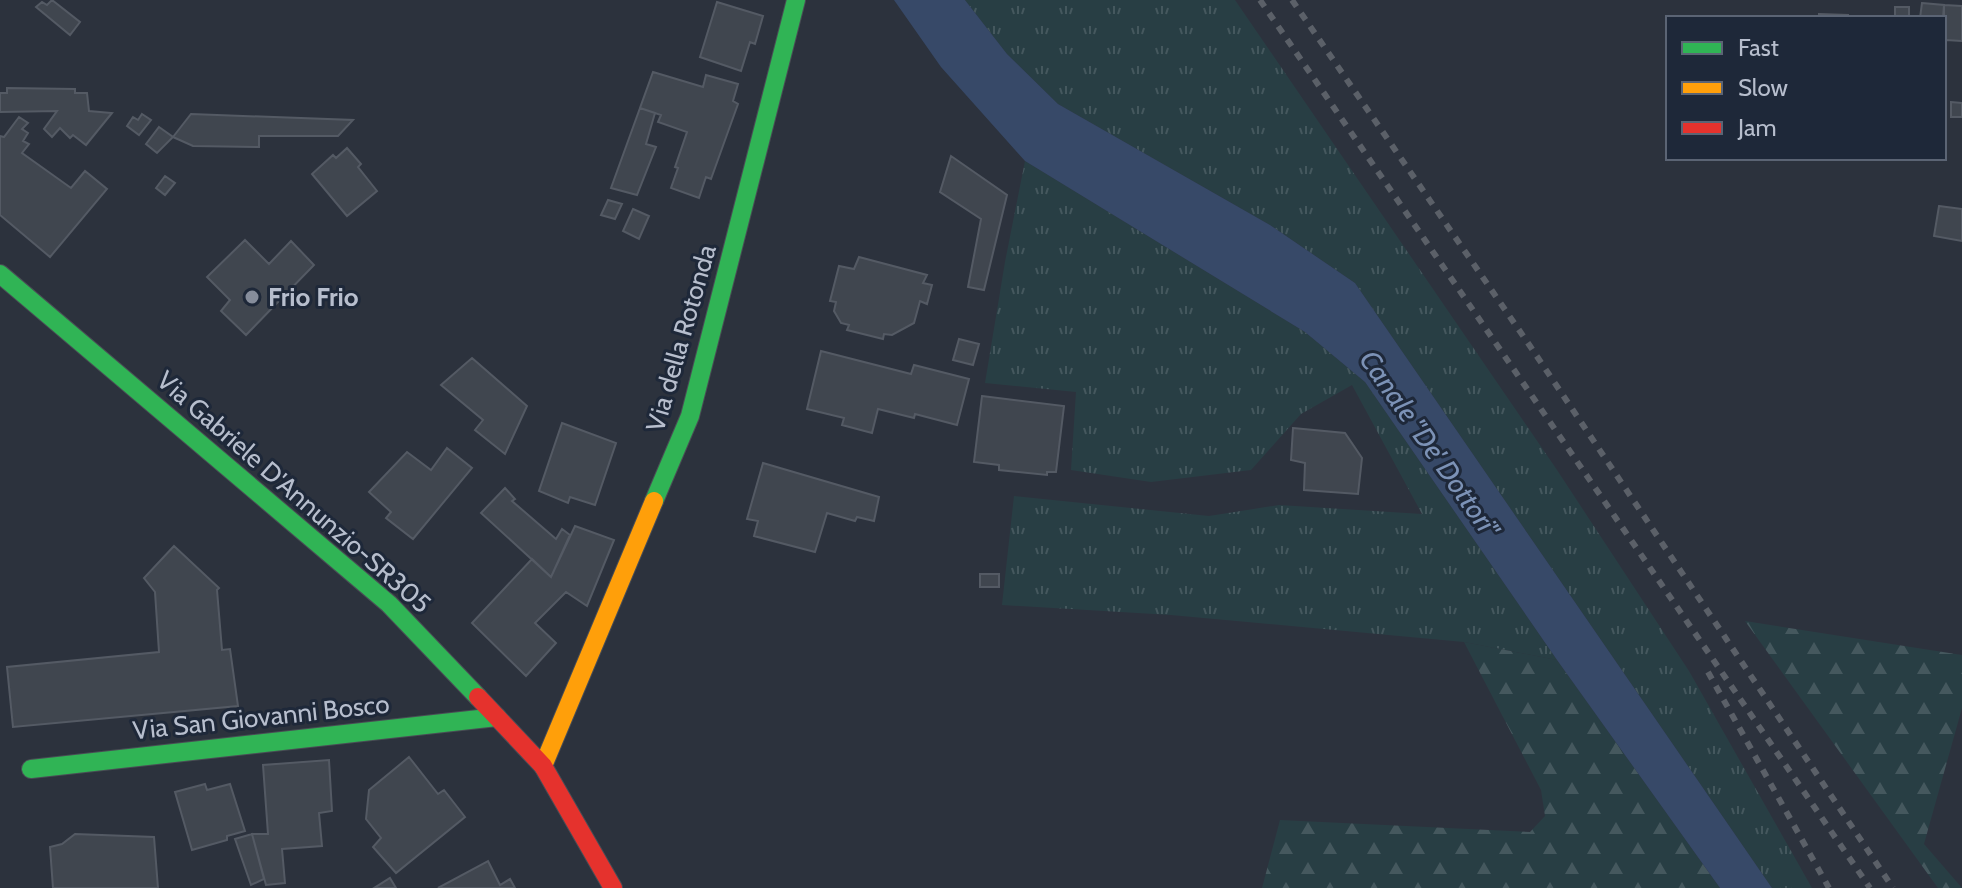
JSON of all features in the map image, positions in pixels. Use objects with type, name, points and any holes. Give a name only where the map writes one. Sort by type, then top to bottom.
[{"type":"street","name":"Via della Rotonda","points":[[543,766],[690,416],[796,0]]},
{"type":"street","name":"Via Gabriele D'Annunzio-SR305","points":[[0,274],[389,604],[543,766],[613,888]]},
{"type":"street","name":"Via San Giovanni Bosco","points":[[31,769],[497,717]]},
{"type":"green space","points":[[965,0],[1235,0],[1557,470],[1689,671],[1812,888],[1772,888],[1355,283],[1270,225],[1058,104],[1007,54]]},
{"type":"green space","points":[[1025,161],[1305,332],[1365,382],[1557,660],[1464,642],[1171,615],[1002,605],[1014,496],[1209,516],[1279,505],[1422,514],[1352,385],[1301,414],[1251,470],[1151,482],[1071,470],[1076,392],[985,383]]},
{"type":"green space","points":[[1745,621],[1962,655],[1962,708],[1924,844],[1962,888],[1938,888]]},
{"type":"green space","points":[[1464,642],[1557,660],[1720,888],[1262,888],[1280,820],[1530,832],[1545,816],[1541,790]]},
{"type":"water","name":"Canale \"De' Dottori\"","points":[[894,0],[965,0],[1007,54],[1058,104],[1270,225],[1355,283],[1772,888],[1720,888],[1557,660],[1365,382],[1305,332],[1025,161],[941,67]]},
{"type":"building","points":[[52,0],[80,22],[70,35],[36,7],[42,2],[47,5]]},
{"type":"building","points":[[717,2],[763,16],[755,44],[750,42],[741,71],[700,57]]},
{"type":"building","points":[[1922,3],[1944,5],[1943,16],[1920,16]]},
{"type":"building","points":[[1944,5],[1962,6],[1962,41],[1946,40]]},
{"type":"building","points":[[1895,7],[1909,7],[1909,16],[1895,16]]},
{"type":"building","points":[[1819,14],[1848,15],[1848,16]]},
{"type":"building","points":[[653,72],[703,87],[706,75],[738,84],[733,101],[738,104],[711,179],[706,177],[699,198],[671,188],[687,132],[658,122],[661,115],[640,108]]},
{"type":"building","points":[[7,88],[75,89],[75,93],[87,93],[89,111],[112,113],[86,145],[73,135],[70,138],[60,128],[52,137],[44,129],[57,111],[0,112],[0,93],[7,93]]},
{"type":"building","points":[[1951,102],[1962,103],[1962,117],[1951,117]]},
{"type":"building","points":[[640,108],[655,113],[646,144],[656,147],[637,195],[611,188]]},
{"type":"building","points":[[142,114],[151,120],[139,135],[127,126],[133,117],[138,120]]},
{"type":"building","points":[[191,114],[353,120],[338,136],[259,136],[259,147],[193,146],[173,137]]},
{"type":"building","points":[[19,117],[28,123],[22,129],[28,133],[23,141],[29,144],[22,153],[71,188],[85,171],[107,189],[50,257],[0,215],[0,136],[4,137]]},
{"type":"building","points":[[159,127],[173,137],[157,153],[146,144]]},
{"type":"building","points":[[347,148],[377,191],[347,216],[312,174],[333,155],[336,158]]},
{"type":"building","points":[[951,156],[1007,195],[984,290],[968,287],[981,219],[940,192]]},
{"type":"building","points":[[165,176],[175,183],[165,195],[156,188]]},
{"type":"building","points":[[608,200],[622,204],[615,219],[601,215]]},
{"type":"building","points":[[1939,206],[1962,209],[1962,241],[1934,236]]},
{"type":"building","points":[[633,209],[649,216],[639,239],[623,231]]},
{"type":"building","points":[[245,240],[269,264],[291,241],[314,265],[246,335],[221,311],[230,300],[207,277]]},
{"type":"building","points":[[859,257],[927,275],[923,283],[932,285],[927,304],[920,301],[914,323],[892,335],[884,334],[883,339],[847,330],[849,325],[841,323],[834,311],[836,302],[830,301],[839,266],[854,269]]},
{"type":"building","points":[[959,339],[979,344],[973,365],[953,360]]},
{"type":"building","points":[[821,351],[911,374],[914,365],[969,379],[957,425],[915,414],[914,418],[878,409],[872,433],[842,425],[844,418],[807,409]]},
{"type":"building","points":[[472,358],[527,406],[505,454],[475,430],[483,420],[441,385]]},
{"type":"building","points":[[982,396],[1064,406],[1056,472],[1047,472],[1047,475],[999,470],[999,465],[974,462]]},
{"type":"building","points":[[562,423],[616,443],[595,505],[570,497],[568,503],[539,491]]},
{"type":"building","points":[[1293,428],[1345,433],[1362,458],[1358,494],[1304,490],[1305,463],[1291,460]]},
{"type":"building","points":[[447,448],[472,468],[413,539],[386,518],[391,512],[369,492],[407,452],[431,470]]},
{"type":"building","points":[[763,463],[879,497],[874,521],[857,517],[855,521],[827,513],[815,552],[754,536],[758,521],[747,519]]},
{"type":"building","points":[[505,488],[515,499],[512,501],[556,539],[562,529],[570,535],[551,577],[481,513]]},
{"type":"building","points":[[575,526],[614,540],[587,606],[566,592],[535,623],[556,643],[526,676],[472,623],[532,559],[551,577]]},
{"type":"building","points":[[174,546],[219,588],[222,650],[230,649],[238,706],[13,727],[7,667],[159,652],[155,592],[144,578]]},
{"type":"building","points":[[980,574],[999,574],[999,587],[980,587]]},
{"type":"building","points":[[409,757],[438,794],[444,790],[465,817],[396,873],[373,847],[381,838],[366,819],[369,790]]},
{"type":"building","points":[[329,760],[332,811],[319,813],[322,846],[282,849],[285,883],[266,885],[252,834],[268,834],[263,765]]},
{"type":"building","points":[[205,784],[207,790],[230,784],[245,831],[192,850],[175,792]]},
{"type":"building","points":[[75,834],[154,837],[158,888],[53,888],[50,847],[62,844]]},
{"type":"building","points":[[252,834],[264,879],[251,885],[235,839]]},
{"type":"building","points":[[488,861],[500,885],[510,879],[515,888],[438,888]]},
{"type":"building","points":[[390,878],[396,888],[374,888]]},
{"type":"railway","points":[[1260,0],[1870,888]]},
{"type":"railway","points":[[1292,0],[1530,346],[1893,888]]},
{"type":"railway","points":[[1708,672],[1829,888]]},
{"type":"traffic: fast","points":[[654,501],[690,416],[796,0]]},
{"type":"traffic: fast","points":[[0,274],[389,604],[478,697]]},
{"type":"traffic: fast","points":[[31,769],[497,717]]},
{"type":"traffic: slow","points":[[543,766],[654,501]]},
{"type":"traffic: jam","points":[[478,697],[543,766],[613,888]]},
{"type":"place","name":"Frio Frio","points":[[252,297]]}]
